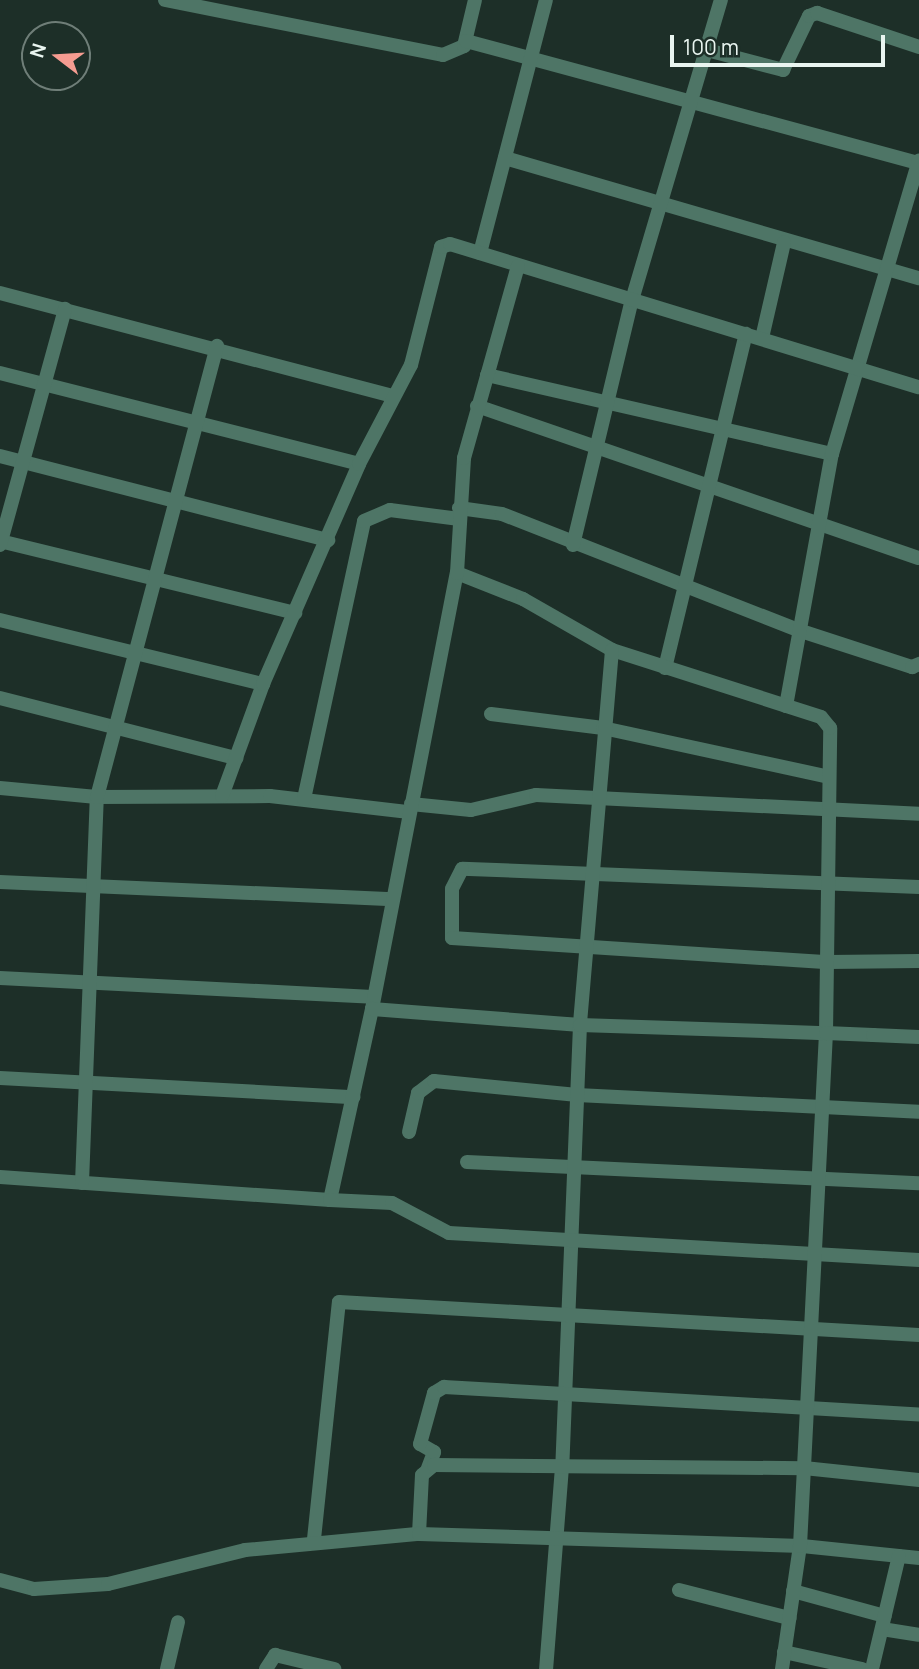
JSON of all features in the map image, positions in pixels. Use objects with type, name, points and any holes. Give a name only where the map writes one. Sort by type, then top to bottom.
[{"type":"street","points":[[165,0],[443,55],[461,51],[466,41],[475,0]]},
{"type":"street","points":[[480,253],[546,0]]},
{"type":"street","points":[[573,545],[605,403],[632,300],[720,0]]},
{"type":"street","points":[[707,50],[783,70],[809,16],[817,13],[919,47]]},
{"type":"street","points":[[466,41],[690,106],[919,162],[884,268],[832,454],[786,706]]},
{"type":"street","points":[[505,158],[784,243],[919,278]]},
{"type":"street","points":[[762,338],[784,243]]},
{"type":"street","points":[[222,796],[263,684],[343,506],[359,464],[416,350],[438,251],[450,244],[919,387]]},
{"type":"street","points":[[330,1200],[373,1003],[457,573],[459,513],[477,406],[518,266]]},
{"type":"street","points":[[0,293],[217,346],[394,396]]},
{"type":"street","points":[[65,309],[0,542],[295,613]]},
{"type":"street","points":[[665,668],[718,428],[746,334]]},
{"type":"street","points":[[82,1183],[91,889],[97,797],[180,505],[195,424],[217,346]]},
{"type":"street","points":[[0,373],[359,464]]},
{"type":"street","points":[[487,375],[832,454]]},
{"type":"street","points":[[477,406],[597,443],[919,558]]},
{"type":"street","points":[[0,456],[180,505],[328,540]]},
{"type":"street","points":[[343,506],[364,520]]},
{"type":"street","points":[[364,520],[390,510],[502,514],[573,545],[801,631],[912,667],[919,664]]},
{"type":"street","points":[[304,799],[364,520]]},
{"type":"street","points":[[457,573],[523,599],[612,650],[786,706],[829,724],[828,962],[823,1105],[814,1179],[803,1407],[800,1546],[782,1669]]},
{"type":"street","points":[[0,620],[263,684]]},
{"type":"street","points":[[546,1669],[562,1467],[562,1390],[584,947],[612,650]]},
{"type":"street","points":[[0,698],[117,724],[236,758]]},
{"type":"street","points":[[491,714],[603,728],[829,777]]},
{"type":"street","points":[[0,788],[97,797],[222,796],[471,810],[516,796],[919,814]]},
{"type":"street","points":[[919,887],[829,886],[590,870],[462,869],[452,889],[452,938],[828,962],[919,961]]},
{"type":"street","points":[[0,882],[91,889],[393,899]]},
{"type":"street","points":[[0,978],[89,981],[373,1003],[580,1025],[919,1037]]},
{"type":"street","points":[[0,1078],[353,1097]]},
{"type":"street","points":[[410,1132],[418,1093],[434,1081],[577,1095],[823,1105],[919,1112]]},
{"type":"street","points":[[467,1162],[573,1170],[919,1183]]},
{"type":"street","points":[[0,1177],[386,1202],[449,1233],[810,1256],[919,1260]]},
{"type":"street","points":[[314,1539],[339,1302],[807,1331],[919,1335]]},
{"type":"street","points":[[419,1534],[420,1483],[434,1452],[420,1444],[437,1390],[562,1390],[919,1414]]},
{"type":"street","points":[[428,1468],[802,1469],[919,1480]]},
{"type":"street","points":[[0,1580],[34,1589],[108,1584],[156,1568],[314,1539],[419,1534],[800,1546],[919,1558]]},
{"type":"street","points":[[872,1669],[899,1556]]},
{"type":"street","points":[[680,1590],[789,1618]]},
{"type":"street","points":[[793,1591],[919,1635]]},
{"type":"street","points":[[167,1669],[178,1622]]},
{"type":"street","points":[[282,1643],[268,1663],[334,1669]]},
{"type":"street","points":[[784,1652],[862,1669]]}]
